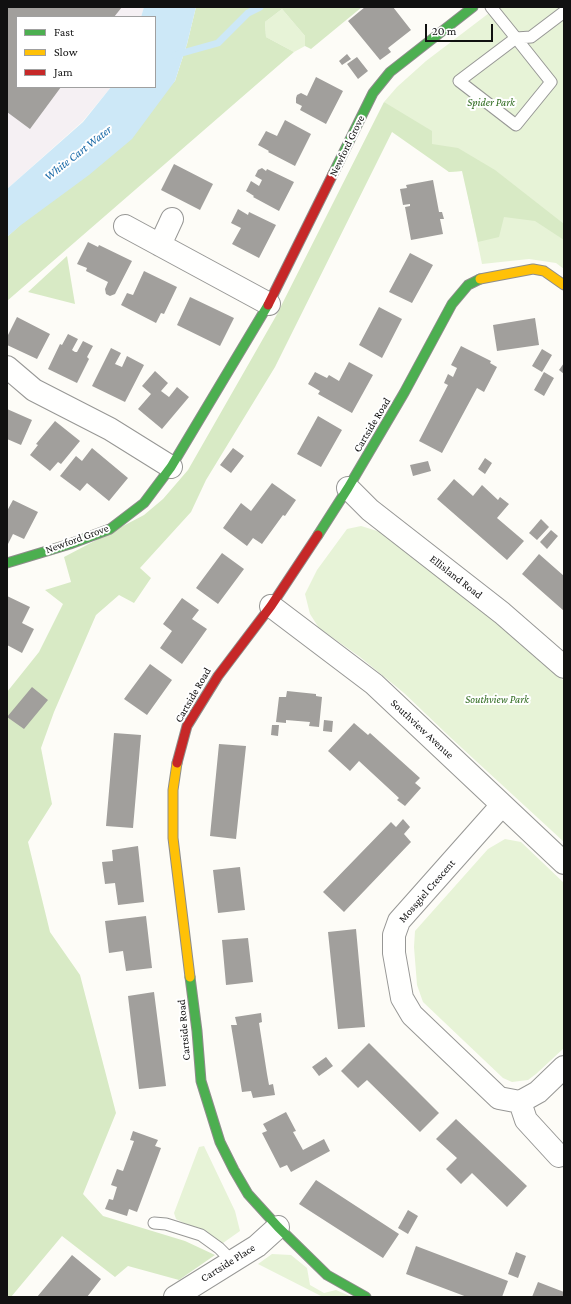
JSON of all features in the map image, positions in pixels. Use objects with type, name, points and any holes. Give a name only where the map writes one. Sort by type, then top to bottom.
[{"type":"street","name":"Newford Grove","points":[[7,563],[70,544],[110,529],[144,503],[171,468],[269,304],[373,93],[390,72],[462,10]]},
{"type":"street","points":[[160,245],[172,219]]},
{"type":"street","points":[[125,226],[269,304]]},
{"type":"street","name":"Cartside Road","points":[[366,1297],[327,1276],[278,1227],[248,1194],[220,1142],[201,1081],[197,1031],[173,838],[173,790],[178,760],[187,726],[218,676],[271,606],[348,488],[404,393],[452,304],[468,285],[480,279],[533,269],[544,271],[564,285]]},
{"type":"street","points":[[10,375],[34,390],[110,429],[171,468]]},
{"type":"street","name":"Ellisland Road","points":[[348,488],[370,510],[502,613],[564,667]]},
{"type":"street","name":"Southview Avenue","points":[[271,606],[374,684],[564,863]]},
{"type":"street","name":"Mossgiel Crescent","points":[[502,805],[399,921],[394,934],[394,953],[402,998],[412,1015],[499,1098],[520,1102]]},
{"type":"street","points":[[559,1156],[526,1120],[520,1102],[538,1092],[564,1067]]},
{"type":"street","name":"Cartside Place","points":[[175,1297],[257,1246],[278,1227]]},
{"type":"lane","points":[[491,7],[516,38],[551,82],[516,125],[459,81],[516,38],[531,36],[564,12]]},
{"type":"lane","points":[[154,1223],[166,1224],[202,1235],[219,1248],[232,1261]]},
{"type":"shaded area","points":[[7,7],[144,7],[141,16],[16,16],[16,88],[110,88],[83,121],[7,189]]},
{"type":"green space","points":[[196,7],[362,7],[311,49],[305,46],[305,36],[282,9],[265,22],[266,37],[294,52],[7,301],[7,237],[175,81],[187,44]]},
{"type":"green space","name":"Spider Park","points":[[497,7],[564,7],[564,269],[556,263],[529,259],[482,264],[463,171],[449,172],[384,102],[397,87],[426,61]]},
{"type":"green space","points":[[282,9],[305,36],[305,46],[294,52],[266,37],[265,22]]},
{"type":"green space","points":[[384,102],[432,131],[432,144],[458,148],[495,170],[564,224],[564,240],[535,221],[504,217],[499,237],[478,242],[462,171],[449,172],[392,132],[275,367],[206,480],[191,512],[140,568],[151,578],[134,603],[119,595],[96,615],[54,712],[41,748],[52,804],[28,842],[50,932],[80,975],[116,1113],[83,1194],[103,1216],[185,1241],[215,1255],[179,1280],[128,1266],[115,1277],[62,1236],[11,1297],[7,1297],[7,692],[39,652],[63,604],[45,590],[71,582],[64,557],[144,515],[163,499],[188,470],[276,316]]},
{"type":"green space","points":[[67,256],[75,304],[28,292]]},
{"type":"green space","name":"Southview Park","points":[[361,526],[387,534],[494,619],[564,681],[564,842],[404,693],[360,657],[319,628],[310,614],[305,594],[317,570],[347,529]]},
{"type":"green space","points":[[505,839],[521,842],[564,883],[564,1048],[528,1080],[512,1082],[503,1078],[423,1002],[417,985],[414,947],[415,931],[488,849]]},
{"type":"green space","points":[[204,1146],[235,1211],[240,1231],[223,1243],[176,1219],[174,1213],[199,1147]]},
{"type":"green space","points":[[272,1254],[291,1255],[307,1268],[310,1285],[324,1293],[336,1290],[352,1297],[323,1297],[258,1264]]},
{"type":"water","name":"White Cart Water","points":[[144,7],[196,7],[187,44],[175,81],[132,139],[89,175],[7,237],[7,189],[83,122],[110,88],[156,88],[156,16],[141,16]]},
{"type":"building","points":[[7,7],[122,7],[115,16],[16,16],[16,88],[60,88],[30,129],[7,112]]},
{"type":"building","points":[[365,7],[393,7],[411,30],[388,48],[391,52],[380,60],[348,21]]},
{"type":"building","points":[[347,54],[351,59],[342,65],[339,61]]},
{"type":"building","points":[[357,57],[368,71],[358,79],[347,64]]},
{"type":"building","points":[[316,77],[343,91],[326,124],[300,110],[302,106],[296,103],[297,95],[301,93],[307,96]]},
{"type":"building","points":[[285,120],[311,134],[295,166],[258,145],[266,131],[277,136]]},
{"type":"building","points":[[174,164],[213,184],[200,210],[161,190]]},
{"type":"building","points":[[262,168],[294,182],[279,211],[253,197],[254,196],[246,191],[251,181],[259,186],[262,180],[255,176],[258,170]]},
{"type":"building","points":[[433,180],[439,212],[442,212],[444,219],[440,219],[443,234],[411,240],[405,207],[410,206],[410,204],[403,205],[400,189],[407,188],[406,185]]},
{"type":"building","points":[[238,209],[248,215],[249,212],[276,225],[259,258],[232,244],[241,228],[231,223]]},
{"type":"building","points":[[88,242],[98,247],[99,245],[132,261],[115,294],[110,296],[106,294],[105,289],[108,282],[86,271],[87,268],[77,264]]},
{"type":"building","points":[[410,253],[433,265],[412,303],[389,292]]},
{"type":"building","points":[[144,271],[177,287],[164,314],[161,313],[156,323],[121,305],[127,293],[133,295]]},
{"type":"building","points":[[190,297],[234,318],[220,346],[177,325]]},
{"type":"building","points":[[379,307],[402,319],[382,358],[359,345]]},
{"type":"building","points":[[17,317],[50,334],[37,359],[7,345],[7,337]]},
{"type":"building","points":[[535,318],[539,345],[497,351],[493,325]]},
{"type":"building","points":[[68,334],[78,339],[72,350],[75,352],[77,352],[83,341],[93,346],[87,357],[89,359],[77,383],[48,369],[60,344],[62,345]]},
{"type":"building","points":[[461,346],[491,361],[490,363],[497,367],[484,392],[477,388],[442,453],[419,441],[448,385],[444,383],[448,374],[453,377],[457,368],[451,365]]},
{"type":"building","points":[[111,348],[121,353],[115,364],[122,367],[127,356],[144,365],[125,402],[92,386]]},
{"type":"building","points":[[542,349],[552,355],[542,372],[532,366]]},
{"type":"building","points":[[349,362],[373,375],[352,413],[318,394],[320,391],[308,384],[315,372],[327,378],[329,375],[339,381]]},
{"type":"building","points":[[564,363],[564,374],[559,370]]},
{"type":"building","points":[[155,371],[168,383],[161,391],[169,397],[177,387],[189,397],[162,429],[138,409],[151,394],[142,386]]},
{"type":"building","points":[[544,372],[554,378],[544,396],[534,390]]},
{"type":"building","points":[[7,409],[32,420],[21,445],[7,439]]},
{"type":"building","points":[[318,416],[342,430],[321,467],[297,454]]},
{"type":"building","points":[[55,421],[80,441],[61,464],[58,462],[50,471],[30,455],[38,445],[36,444]]},
{"type":"building","points":[[92,448],[128,478],[109,501],[87,483],[80,491],[60,476],[76,456],[82,461]]},
{"type":"building","points":[[233,448],[244,456],[231,473],[220,465]]},
{"type":"building","points":[[485,458],[492,463],[485,474],[478,469]]},
{"type":"building","points":[[428,461],[431,471],[413,476],[410,465]]},
{"type":"building","points":[[454,479],[473,496],[482,485],[498,500],[500,497],[509,504],[497,518],[524,541],[507,560],[437,499]]},
{"type":"building","points":[[272,483],[296,500],[262,544],[253,538],[247,546],[223,528],[241,503],[251,511]]},
{"type":"building","points":[[13,500],[38,512],[24,539],[13,534],[8,544],[7,511]]},
{"type":"building","points":[[541,519],[549,527],[537,540],[529,533]]},
{"type":"building","points":[[551,530],[558,536],[547,549],[540,542]]},
{"type":"building","points":[[222,553],[244,569],[218,604],[196,588]]},
{"type":"building","points":[[539,554],[564,576],[564,611],[522,574]]},
{"type":"building","points":[[7,596],[30,607],[22,623],[34,629],[22,653],[7,645]]},
{"type":"building","points":[[182,598],[199,610],[192,619],[207,629],[182,664],[160,648],[172,631],[163,624]]},
{"type":"building","points":[[150,664],[172,680],[147,715],[124,699]]},
{"type":"building","points":[[32,687],[48,700],[24,729],[7,717]]},
{"type":"building","points":[[287,691],[316,694],[316,696],[322,697],[319,727],[309,726],[310,722],[286,720],[286,723],[276,722],[279,697],[286,697]]},
{"type":"building","points":[[324,720],[333,721],[332,732],[323,731]]},
{"type":"building","points":[[354,723],[368,735],[370,733],[420,778],[415,783],[421,788],[405,806],[397,800],[399,798],[359,761],[350,771],[328,751]]},
{"type":"building","points":[[272,725],[279,725],[278,736],[271,735]]},
{"type":"building","points":[[114,733],[141,735],[133,828],[106,826]]},
{"type":"building","points":[[219,744],[246,746],[236,839],[210,836]]},
{"type":"building","points":[[403,819],[410,827],[404,834],[411,842],[344,912],[323,892],[391,822],[396,827]]},
{"type":"building","points":[[138,846],[144,902],[118,905],[115,883],[105,884],[102,862],[113,861],[112,850]]},
{"type":"building","points":[[240,867],[245,910],[218,913],[213,870]]},
{"type":"building","points":[[146,916],[152,968],[126,971],[123,951],[109,953],[105,921]]},
{"type":"building","points":[[356,929],[365,1027],[338,1029],[328,932]]},
{"type":"building","points":[[248,938],[253,982],[226,985],[222,940]]},
{"type":"building","points":[[154,992],[166,1086],[139,1089],[128,996]]},
{"type":"building","points":[[261,1013],[262,1022],[259,1023],[267,1074],[269,1085],[273,1084],[275,1095],[253,1098],[251,1091],[242,1092],[231,1025],[237,1025],[235,1017]]},
{"type":"building","points":[[369,1043],[439,1113],[420,1132],[367,1080],[358,1088],[341,1071]]},
{"type":"building","points":[[326,1057],[333,1066],[319,1076],[312,1067]]},
{"type":"building","points":[[286,1112],[296,1131],[293,1132],[303,1150],[324,1139],[330,1151],[291,1172],[287,1165],[280,1168],[262,1133],[267,1131],[263,1124]]},
{"type":"building","points":[[456,1119],[527,1186],[507,1207],[472,1173],[461,1184],[446,1169],[457,1158],[436,1139]]},
{"type":"building","points":[[133,1131],[158,1140],[155,1146],[161,1148],[137,1212],[129,1209],[127,1216],[105,1209],[109,1199],[113,1200],[117,1187],[111,1185],[117,1169],[123,1171],[134,1141],[130,1140]]},
{"type":"building","points":[[316,1180],[399,1234],[383,1258],[299,1204]]},
{"type":"building","points":[[408,1210],[418,1216],[408,1234],[398,1228]]},
{"type":"building","points":[[416,1246],[508,1281],[502,1297],[467,1297],[406,1274]]},
{"type":"building","points":[[516,1252],[526,1256],[518,1278],[508,1274]]},
{"type":"building","points":[[72,1255],[101,1279],[87,1297],[37,1297]]},
{"type":"building","points":[[538,1282],[564,1292],[564,1297],[532,1297]]},
{"type":"waterway","points":[[175,55],[218,43],[248,13],[260,7]]},
{"type":"traffic: fast","points":[[333,174],[373,93],[390,72],[473,7]]},
{"type":"traffic: fast","points":[[318,535],[348,488],[404,393],[452,304],[468,285],[480,279]]},
{"type":"traffic: fast","points":[[7,563],[70,544],[110,529],[144,503],[171,467],[268,305]]},
{"type":"traffic: fast","points":[[190,977],[197,1031],[201,1081],[220,1142],[234,1170],[248,1194],[278,1227],[327,1275],[366,1297]]},
{"type":"traffic: slow","points":[[480,279],[533,269],[544,271],[564,285]]},
{"type":"traffic: slow","points":[[177,763],[173,790],[173,838],[190,977]]},
{"type":"traffic: jam","points":[[268,305],[333,174]]},
{"type":"traffic: jam","points":[[177,763],[187,726],[218,676],[271,606],[318,535]]}]
